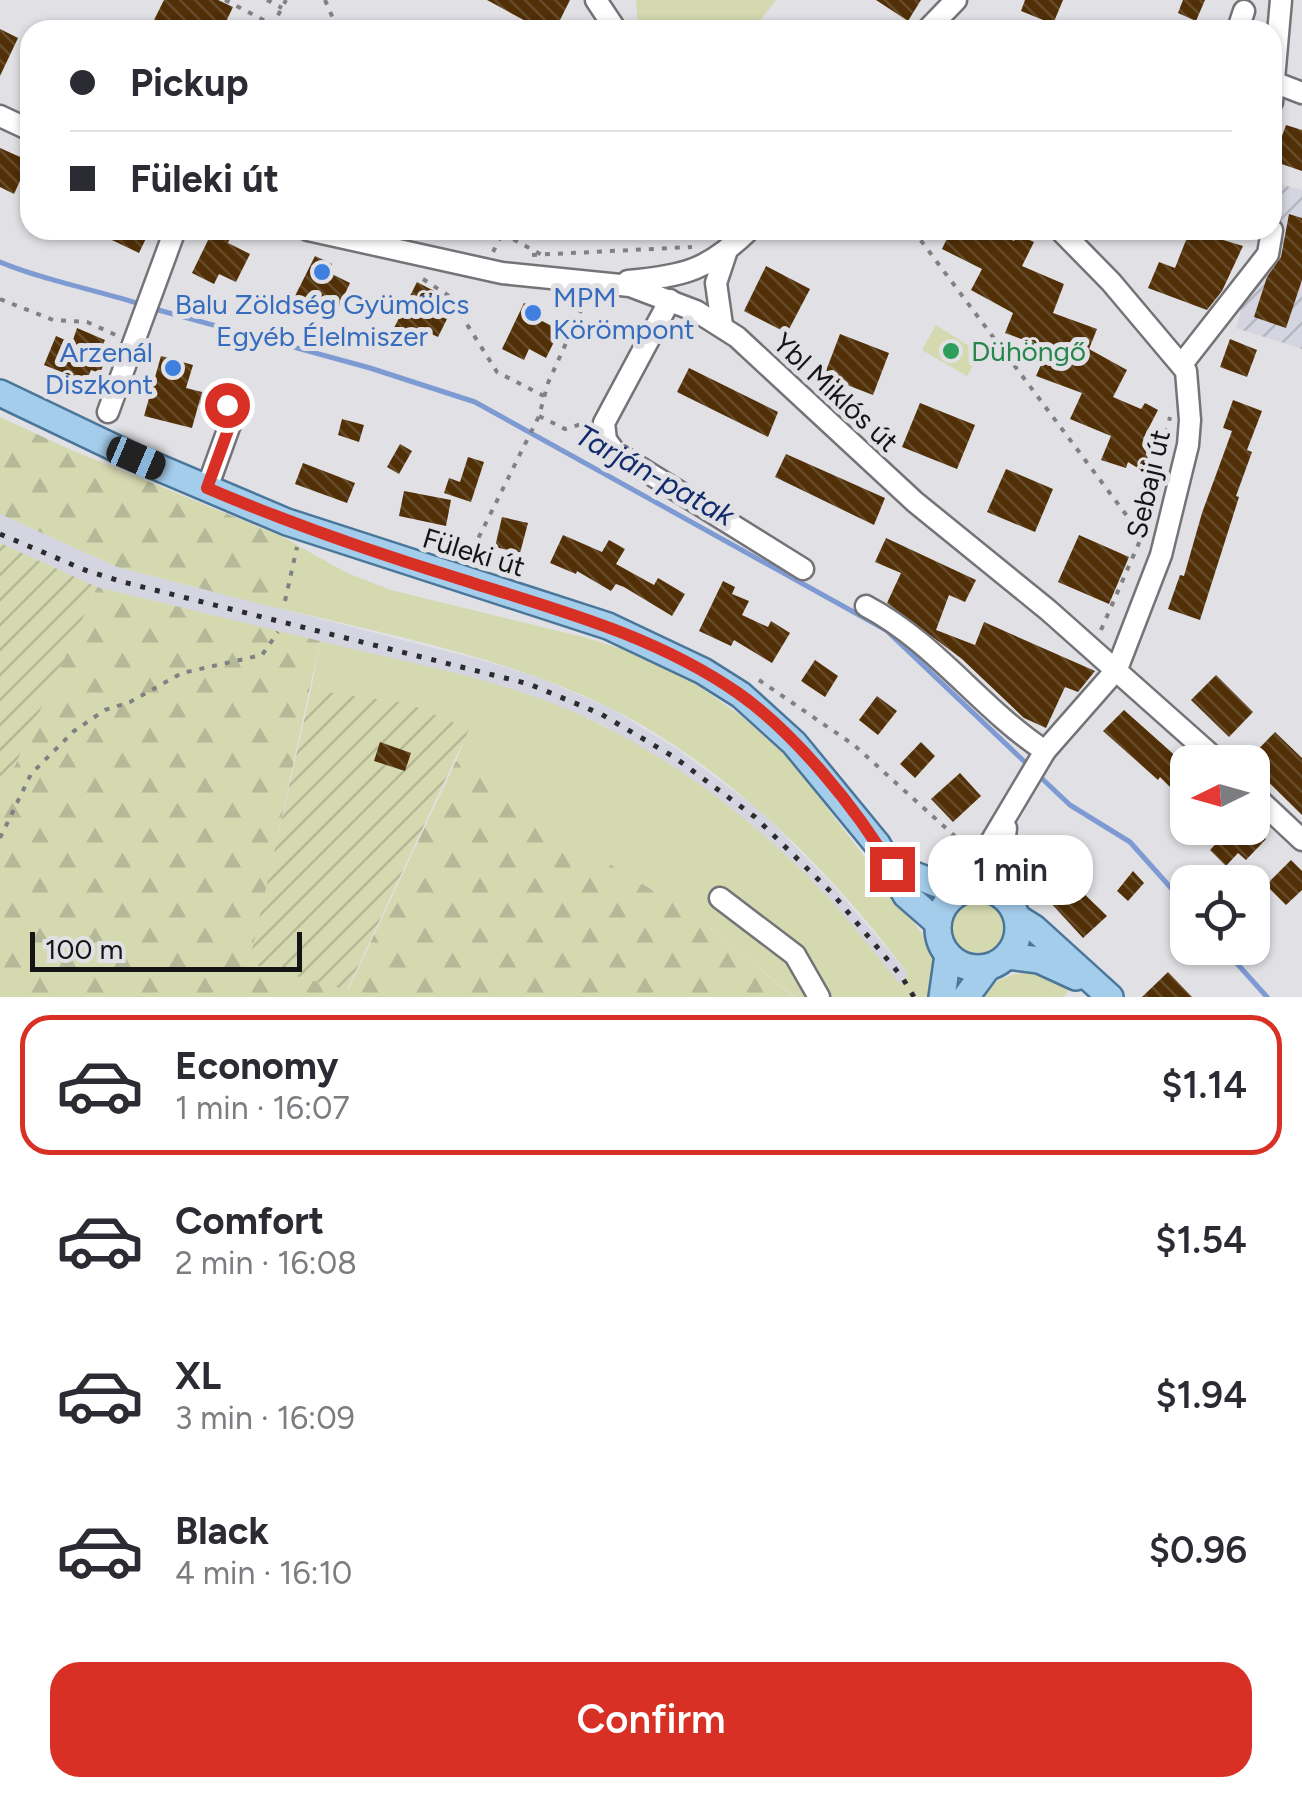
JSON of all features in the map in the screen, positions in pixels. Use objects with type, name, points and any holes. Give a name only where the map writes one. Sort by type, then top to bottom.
[{"type":"main road","name":"Füleki út","points":[[0,393],[302,528],[608,626],[664,650],[741,695],[812,763],[877,844],[908,873],[965,890],[998,892]]},
{"type":"main road","name":"Füleki út","points":[[877,844],[906,895],[938,924],[940,940],[948,955]]},
{"type":"main road","points":[[938,924],[944,906],[965,890]]},
{"type":"main road","points":[[966,997],[1018,931],[1018,918],[998,892]]},
{"type":"main road","points":[[1018,918],[1105,992]]},
{"type":"main road","points":[[942,997],[948,955],[971,968],[998,961],[1039,960],[1105,992]]},
{"type":"street","points":[[937,20],[956,0]]},
{"type":"street","points":[[108,412],[171,240]]},
{"type":"street","name":"Ybl Miklós út","points":[[365,240],[502,273],[630,286],[670,300],[722,326],[915,502],[1092,648],[1200,745]]},
{"type":"street","points":[[600,283],[641,280],[703,267],[739,240]]},
{"type":"street","points":[[1070,240],[1111,282],[1184,369],[1268,254],[1270,240]]},
{"type":"street","points":[[722,326],[716,283],[726,252]]},
{"type":"street","points":[[670,300],[604,423],[606,440],[614,452],[803,570]]},
{"type":"street","name":"Sebaji út","points":[[965,890],[1038,763],[1116,669],[1160,560],[1188,445],[1190,420],[1184,369]]},
{"type":"street","points":[[207,488],[236,408],[212,402]]},
{"type":"street","points":[[866,606],[900,624],[940,658],[1009,726],[1038,763]]},
{"type":"street","points":[[1270,810],[1302,840]]},
{"type":"street","points":[[998,892],[1007,816]]},
{"type":"street","points":[[720,898],[795,954],[819,997]]},
{"type":"path","points":[[225,0],[263,20]]},
{"type":"path","points":[[267,0],[282,8]]},
{"type":"path","points":[[276,20],[286,0]]},
{"type":"path","points":[[499,240],[492,252],[507,254]]},
{"type":"path","points":[[517,240],[542,255]]},
{"type":"path","points":[[921,240],[1160,560]]},
{"type":"path","points":[[521,254],[694,247]]},
{"type":"path","points":[[423,279],[449,296],[496,372],[544,396]]},
{"type":"path","points":[[458,579],[600,283]]},
{"type":"path","points":[[0,299],[53,320],[87,322],[138,333]]},
{"type":"path","points":[[1092,648],[1142,536],[1184,369]]},
{"type":"path","points":[[285,601],[302,528]]},
{"type":"path","points":[[0,838],[31,774],[74,730],[105,710],[130,702],[182,674],[262,655],[278,632]]},
{"type":"shaded area","points":[[1282,185],[1302,190],[1302,349],[1236,328],[1260,240],[1282,240]]},
{"type":"shaded area","points":[[0,514],[117,567],[481,660],[540,678],[612,709],[680,751],[762,812],[836,889],[908,974],[900,985],[828,897],[752,825],[670,764],[603,725],[527,694],[97,587],[0,543]]},
{"type":"green space","points":[[636,0],[776,0],[761,20],[637,20]]},
{"type":"green space","name":"Dühöngő","points":[[936,325],[980,353],[967,376],[922,350]]},
{"type":"green space","points":[[0,417],[281,536],[269,606],[117,567],[0,514]]},
{"type":"green space","points":[[281,536],[347,573],[391,590],[587,638],[643,656],[691,681],[740,715],[791,760],[922,933],[934,957],[928,997],[795,997],[692,914],[573,842],[456,761],[468,729],[407,703],[311,690],[320,641],[502,686],[570,710],[651,752],[726,804],[827,896],[900,984],[908,974],[846,898],[774,824],[735,790],[652,731],[570,690],[486,660],[269,606]]},
{"type":"green space","points":[[0,543],[97,587],[0,798]]},
{"type":"green space","points":[[97,587],[320,641],[250,963],[348,990],[456,761],[573,842],[692,914],[794,997],[0,997],[0,798]]},
{"type":"green space","points":[[311,690],[407,703],[469,729],[347,990],[249,963]]},
{"type":"green space","points":[[978,902],[997,909],[1004,928],[997,947],[978,954],[959,947],[952,928],[959,909]]},
{"type":"green space","points":[[1035,971],[1070,988],[1064,997],[979,997],[1004,978]]},
{"type":"building","points":[[164,0],[218,0],[233,7],[227,20],[154,20]]},
{"type":"building","points":[[487,0],[570,0],[560,20],[524,20]]},
{"type":"building","points":[[876,0],[921,0],[906,20]]},
{"type":"building","points":[[1025,0],[1063,0],[1055,20],[1021,11]]},
{"type":"building","points":[[1183,0],[1205,0],[1196,20],[1178,13]]},
{"type":"building","points":[[0,29],[18,38],[0,76]]},
{"type":"building","points":[[1286,125],[1302,130],[1302,171],[1282,164]]},
{"type":"building","points":[[0,148],[20,157],[20,181],[14,194],[0,187]]},
{"type":"building","points":[[1289,214],[1302,218],[1302,280],[1286,328],[1254,317],[1267,277],[1281,257]]},
{"type":"building","points":[[112,240],[145,240],[139,253]]},
{"type":"building","points":[[208,240],[229,240],[228,243],[250,254],[236,282],[219,274],[214,284],[192,273]]},
{"type":"building","points":[[946,240],[1034,242],[1022,266],[1064,284],[1053,313],[1097,329],[1089,349],[1127,370],[1113,397],[1141,409],[1145,403],[1158,410],[1143,439],[1155,444],[1141,470],[1128,462],[1126,468],[1101,460],[1111,436],[1070,419],[1082,393],[1036,376],[1048,349],[1005,333],[1013,313],[971,290],[982,269],[942,249]]},
{"type":"building","points":[[1186,240],[1223,240],[1243,246],[1222,291],[1207,310],[1148,288],[1159,262],[1175,268]]},
{"type":"building","points":[[315,256],[332,264],[328,272],[350,283],[337,311],[319,302],[314,313],[292,302]]},
{"type":"building","points":[[766,266],[810,289],[787,333],[744,311]]},
{"type":"building","points":[[417,282],[434,291],[430,298],[452,309],[438,337],[421,329],[416,339],[394,328]]},
{"type":"building","points":[[524,303],[542,311],[538,319],[560,330],[546,358],[529,349],[524,360],[502,349]]},
{"type":"building","points":[[77,328],[105,340],[99,353],[107,356],[100,373],[91,370],[86,382],[44,365],[56,336],[72,343]]},
{"type":"building","points":[[840,334],[889,353],[873,395],[824,376]]},
{"type":"building","points":[[1230,339],[1257,350],[1247,377],[1220,367]]},
{"type":"building","points":[[161,356],[193,365],[186,388],[202,392],[192,428],[144,416]]},
{"type":"building","points":[[689,368],[778,412],[768,437],[677,392]]},
{"type":"building","points":[[1233,400],[1262,411],[1247,450],[1252,452],[1200,620],[1168,609],[1180,575],[1184,576],[1232,431],[1223,428]]},
{"type":"building","points":[[920,403],[975,425],[957,469],[902,447]]},
{"type":"building","points":[[342,419],[364,425],[359,442],[338,435]]},
{"type":"building","points":[[400,444],[412,451],[399,474],[387,467]]},
{"type":"building","points":[[786,454],[885,498],[874,525],[775,477]]},
{"type":"building","points":[[468,457],[484,462],[471,502],[444,493],[449,478],[460,482]]},
{"type":"building","points":[[303,463],[355,483],[347,503],[295,484]]},
{"type":"building","points":[[1006,469],[1053,489],[1035,532],[987,512]]},
{"type":"building","points":[[404,491],[451,500],[446,526],[399,516]]},
{"type":"building","points":[[502,517],[528,523],[520,553],[495,547]]},
{"type":"building","points":[[563,535],[602,552],[609,540],[625,549],[616,564],[654,585],[658,578],[685,594],[672,616],[624,587],[616,584],[611,591],[577,571],[576,574],[550,563]]},
{"type":"building","points":[[1079,535],[1129,557],[1109,604],[1058,582]]},
{"type":"building","points":[[886,538],[976,580],[965,602],[949,595],[936,630],[975,645],[984,622],[1095,671],[1078,692],[1065,687],[1046,728],[1024,718],[962,659],[887,603],[901,573],[875,562]]},
{"type":"building","points":[[723,581],[735,587],[732,594],[749,601],[742,615],[768,627],[771,621],[790,633],[772,663],[734,640],[731,646],[699,631]]},
{"type":"building","points":[[815,660],[838,676],[825,697],[801,681]]},
{"type":"building","points":[[1216,675],[1253,712],[1229,737],[1191,700]]},
{"type":"building","points":[[877,696],[897,711],[878,735],[859,720]]},
{"type":"building","points":[[1124,710],[1170,751],[1170,787],[1160,777],[1158,780],[1103,731]]},
{"type":"building","points":[[1275,732],[1302,758],[1302,815],[1270,784],[1270,745],[1262,745]]},
{"type":"building","points":[[380,742],[411,753],[405,771],[374,761]]},
{"type":"building","points":[[921,742],[935,756],[915,778],[900,764]]},
{"type":"building","points":[[960,773],[981,796],[953,822],[931,799]]},
{"type":"building","points":[[1215,845],[1260,845],[1246,860],[1238,853],[1227,865],[1210,850]]},
{"type":"building","points":[[1047,858],[1107,916],[1083,938],[1049,901],[1045,905],[1022,882]]},
{"type":"building","points":[[1291,860],[1302,871],[1302,890],[1286,905],[1270,889],[1270,881]]},
{"type":"building","points":[[1133,871],[1144,883],[1128,901],[1117,891]]},
{"type":"building","points":[[1168,972],[1192,997],[1142,997]]},
{"type":"waterway","name":"Tarján-patak","points":[[0,262],[140,304]]},
{"type":"waterway","name":"Tarján-patak","points":[[151,308],[370,368],[475,402],[886,630],[1028,765]]},
{"type":"waterway","name":"Tarján-patak","points":[[1036,773],[1070,805],[1130,842],[1170,887]]},
{"type":"waterway","name":"Tarján-patak","points":[[1238,965],[1267,997]]},
{"type":"railway","points":[[0,534],[123,582],[529,684],[601,714],[674,757],[755,817],[832,893],[914,997]]},
{"type":"place","name":"Balu Zöldség Gyümölcs Egyéb Élelmiszer","points":[[322,272]]},
{"type":"place","name":"MPM Körömpont","points":[[533,313]]},
{"type":"place","name":"Dühöngő","points":[[951,351]]},
{"type":"place","name":"Arzenál Diszkont","points":[[173,368]]},
{"type":"route","points":[[227,405],[236,408],[207,488],[328,537],[608,626],[703,671],[741,695],[794,743],[822,773],[892,869]]}]
